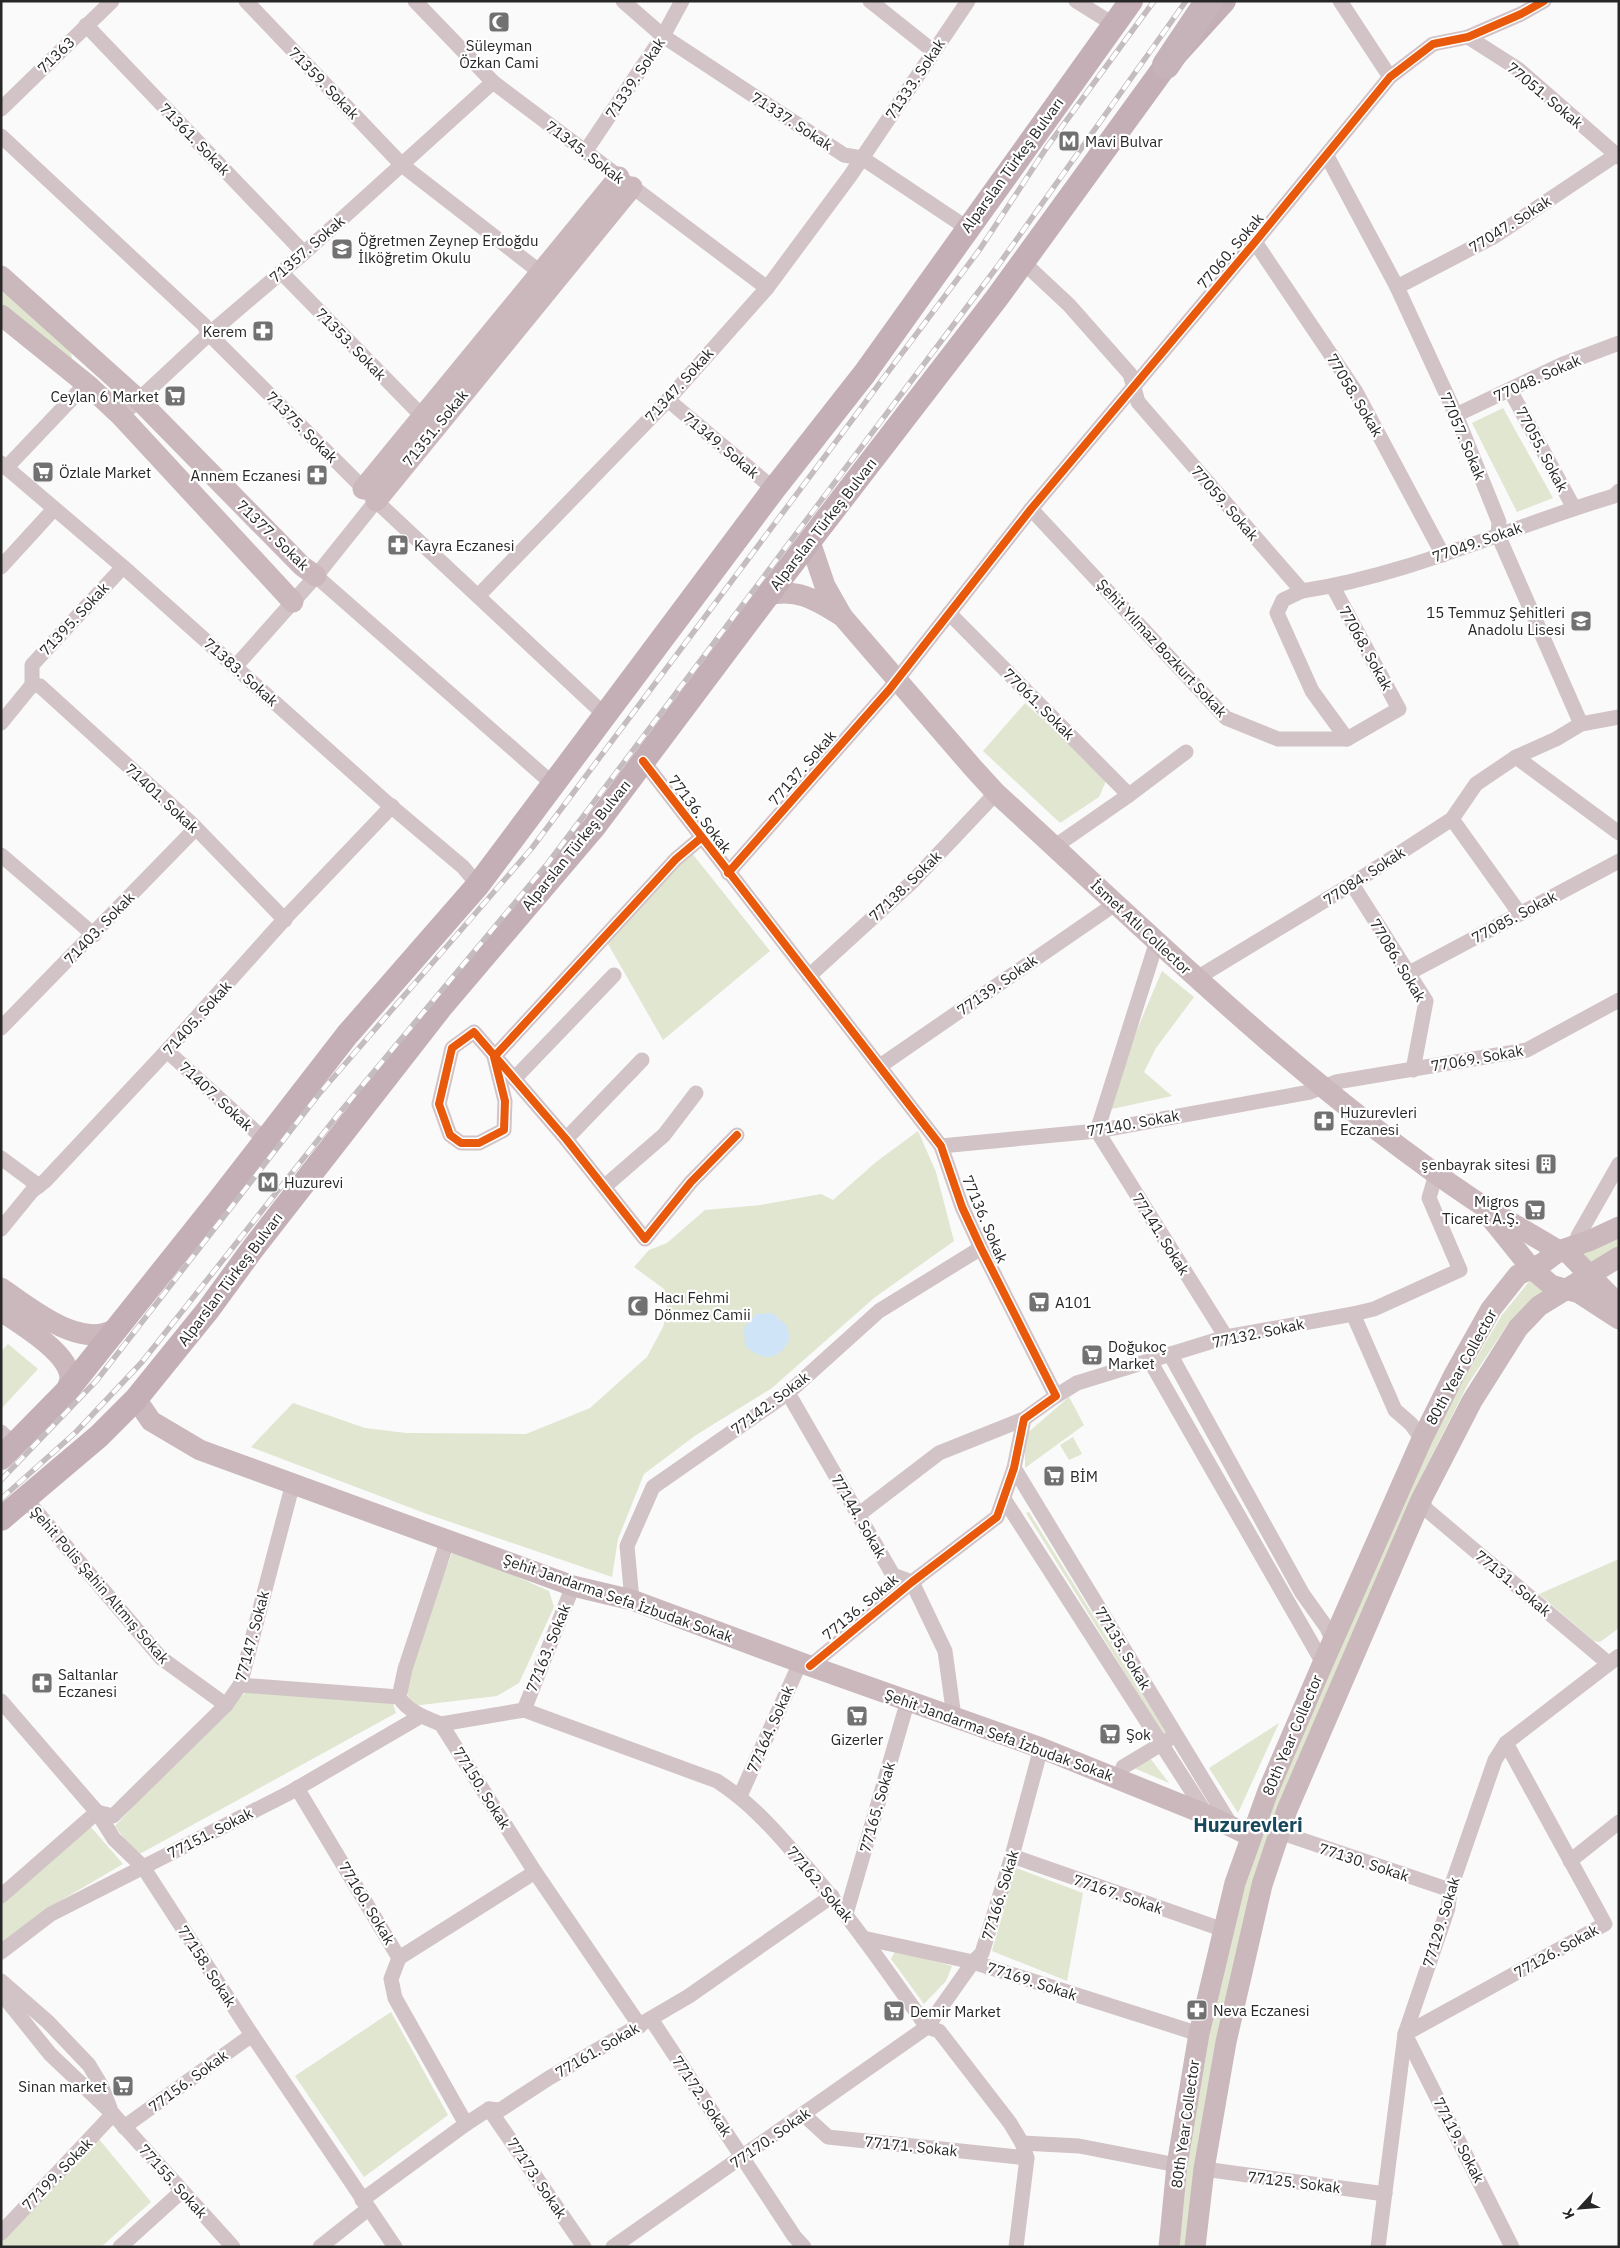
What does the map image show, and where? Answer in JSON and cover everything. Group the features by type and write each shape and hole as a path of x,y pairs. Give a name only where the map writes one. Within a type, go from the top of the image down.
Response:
{"highway":[{"name":"Alparslan Türkeş Bulvarı","path":"1166,65 1209,1"}],"main road":[{"name":"Alparslan Türkeş Bulvarı","path":"6,1445 66,1392 266,1142 347,1035 478,885 774,489 865,373 1131,1"},
{"name":"Alparslan Türkeş Bulvarı","path":"1,1519 99,1436 136,1399 208,1310 251,1251 441,1007 594,827 768,595 1023,262 1166,65 1224,1"},
{"name":"71351. Sokak","path":"370,495 422,416 540,272 626,182"},
{"name":"71351. Sokak","path":"370,495 626,182"},
{"name":"71377. Sokak","path":"1,276 138,400 302,566 316,576"},
{"name":"71377. Sokak","path":"1,315 89,386 121,416 293,602"},
{"path":"810,542 826,586 842,616"},
{"path":"768,595 778,593 809,597 842,616"},
{"name":"İsmet Atlı Collector","path":"842,616 996,793 1156,942 1323,1087 1436,1174 1476,1201 1559,1251 1568,1253 1590,1276"},
{"name":"İsmet Atlı Collector","path":"1476,1201 1531,1268 1551,1285 1567,1289"},
{"path":"1559,1251 1581,1244 1619,1227"},
{"name":"80th Year Collector","path":"1169,2247 1177,2165 1199,2034 1235,1883 1251,1836 1323,1662 1422,1439 1454,1375 1491,1309 1518,1275 1543,1263 1559,1251"},
{"path":"1619,1258 1590,1276 1619,1305"},
{"name":"80th Year Collector","path":"1195,2247 1204,2169 1226,2042 1262,1885 1279,1832 1309,1758 1421,1500 1472,1401 1518,1328 1539,1306 1590,1276"},
{"path":"1,1288 41,1314 73,1331 90,1336 101,1335 116,1328 123,1322"},
{"path":"1567,1289 1579,1293 1619,1318"},
{"path":"1,1310 45,1343 61,1359 70,1378 66,1392"},
{"name":"Şehit Jandarma Sefa İzbudak Sokak","path":"136,1399 151,1421 200,1450 573,1586 632,1600 1041,1748 1207,1815 1251,1836"}],"street":[{"name":"71363","path":"1,109 112,1"},
{"name":"71359. Sokak","path":"246,1 402,165 540,272"},
{"name":"71345. Sokak","path":"415,1 493,82 767,288"},
{"name":"71337. Sokak","path":"623,1 664,36 844,155 862,158 967,228"},
{"name":"71339. Sokak","path":"584,152 664,36 682,1"},
{"path":"870,1 933,52"},
{"name":"71333. Sokak","path":"862,158 968,1"},
{"path":"1076,1 1113,24"},
{"path":"1340,1 1390,77"},
{"name":"77060. Sokak","path":"949,612 1031,509 1327,156 1390,77 1433,44 1468,37 1521,14 1544,1"},
{"name":"71361. Sokak","path":"86,25 304,253"},
{"name":"77051. Sokak","path":"1468,37 1518,69 1618,155"},
{"name":"71357. Sokak","path":"121,416 209,334 304,253 493,82"},
{"name":"71375. Sokak","path":"1,136 204,325 209,334 370,495 606,716"},
{"name":"77047. Sokak","path":"1398,287 1495,236 1618,155"},
{"name":"77057. Sokak","path":"1327,156 1398,287 1456,416 1499,522 1498,535 1581,724"},
{"name":"71347. Sokak","path":"478,596 668,400 767,288 862,158"},
{"name":"77058. Sokak","path":"1255,242 1356,392 1443,554"},
{"name":"77059. Sokak","path":"1023,262 1069,305 1130,374 1138,402 1302,591"},
{"name":"71353. Sokak","path":"281,272 422,416"},
{"name":"77048. Sokak","path":"1456,416 1563,364 1619,343"},
{"path":"4,465 82,388 89,386"},
{"name":"77055. Sokak","path":"1510,390 1574,508"},
{"name":"71349. Sokak","path":"668,400 774,489"},
{"name":"71383. Sokak","path":"4,465 123,567 463,867 478,885"},
{"name":"77049. Sokak","path":"1333,586 1443,554 1614,496 1619,491"},
{"name":"71351. Sokak","path":"235,667 316,576 370,495"},
{"path":"1,567 54,509"},
{"name":"Şehit Yılmaz Bozkurt Sokak","path":"1031,509 1226,718 1278,739 1347,739 1399,709"},
{"name":"71395. Sokak","path":"32,685 32,665 123,567"},
{"name":"71377. Sokak","path":"316,576 554,785"},
{"path":"1333,586 1302,591 1283,600 1277,613 1312,690 1347,739"},
{"name":"77068. Sokak","path":"1333,586 1399,709"},
{"name":"77137. Sokak","path":"728,873 896,680 949,612"},
{"name":"77061. Sokak","path":"949,612 1129,795"},
{"path":"1,723 32,685"},
{"name":"71401. Sokak","path":"32,685 40,686 196,828 285,920"},
{"path":"1581,724 1619,717"},
{"name":"77084. Sokak","path":"1197,978 1352,884 1452,819 1476,784 1516,758 1556,739 1581,724"},
{"path":"1054,847 1129,795 1186,752"},
{"path":"1516,758 1619,833"},
{"name":"77136. Sokak","path":"643,761 941,1146 962,1207 1056,1396"},
{"name":"77138. Sokak","path":"809,976 912,882 996,793"},
{"name":"71405. Sokak","path":"1,1229 392,806"},
{"path":"1452,819 1520,914"},
{"name":"71403. Sokak","path":"1,1028 94,935 196,828"},
{"path":"494,1057 676,859 701,838"},
{"path":"1,855 94,935"},
{"name":"77085. Sokak","path":"1409,973 1619,861"},
{"name":"77086. Sokak","path":"1352,884 1426,1001 1413,1070"},
{"name":"77139. Sokak","path":"880,1066 1115,904"},
{"path":"1097,1130 1156,942"},
{"path":"514,1079 614,975"},
{"name":"77069. Sokak","path":"1323,1087 1336,1082 1527,1050 1619,1000"},
{"path":"494,1057 505,1102 504,1130 479,1143 461,1143 450,1135 440,1104 452,1048 474,1032 566,1139 644,1239 691,1182 737,1135"},
{"name":"71407. Sokak","path":"167,1051 266,1142"},
{"path":"566,1139 642,1060"},
{"name":"77140. Sokak","path":"941,1146 1097,1130 1310,1092 1323,1087"},
{"path":"604,1187 664,1134 696,1093"},
{"name":"77141. Sokak","path":"1097,1130 1226,1337"},
{"path":"1,1158 39,1186"},
{"path":"1581,1244 1578,1236 1619,1164"},
{"name":"77132. Sokak","path":"1056,1396 1077,1383 1226,1337 1374,1309 1460,1270 1429,1198 1436,1174"},
{"name":"77142. Sokak","path":"632,1600 627,1546 653,1487 788,1393 879,1311 981,1248"},
{"path":"1353,1314 1395,1410 1411,1424 1422,1439"},
{"path":"1170,1354 1302,1593 1327,1628 1333,1641"},
{"path":"1150,1360 1323,1662"},
{"name":"77144. Sokak","path":"788,1393 893,1575 912,1582"},
{"path":"858,1514 939,1453 1024,1419 1056,1396"},
{"name":"77136. Sokak","path":"805,1664 997,1517 1014,1468 1024,1419"},
{"name":"77135. Sokak","path":"1014,1468 1232,1827"},
{"name":"77147. Sokak","path":"97,1812 113,1816 226,1705 240,1685 293,1483"},
{"name":"Şehit Polis Şahin Altmış Sokak","path":"25,1498 162,1658 226,1705"},
{"name":"77135. Sokak","path":"1004,1499 1207,1815"},
{"name":"77131. Sokak","path":"1421,1500 1427,1510 1614,1660"},
{"path":"441,1724 421,1716 402,1702 399,1697 405,1669 448,1539"},
{"path":"912,1582 945,1650 954,1717"},
{"name":"77163. Sokak","path":"524,1710 573,1586"},
{"name":"77129. Sokak","path":"1378,2247 1404,2034 1448,1908 1450,1890 1495,1760 1506,1744 1614,1660"},
{"name":"77164. Sokak","path":"740,1796 805,1664"},
{"path":"240,1685 399,1697"},
{"name":"77165. Sokak","path":"846,1914 908,1700"},
{"name":"77158. Sokak","path":"1,1701 97,1812 114,1839 143,1867 252,2035 395,2247"},
{"name":"77162. Sokak","path":"441,1724 524,1710 717,1781 740,1796 774,1830 832,1896 928,2027 939,2032 1010,2123 1022,2143 1027,2158 1016,2247"},
{"name":"77151. Sokak","path":"1,1952 51,1914 297,1788 421,1716"},
{"name":"77150. Sokak","path":"441,1724 535,1872 645,2022"},
{"path":"1119,1779 1122,1767 1176,1735"},
{"name":"77126. Sokak","path":"1404,2034 1605,1924 1506,1744"},
{"name":"77166. Sokak","path":"928,2027 973,1962 982,1953 1012,1856 1041,1748"},
{"name":"77160. Sokak","path":"297,1788 400,1958 535,1872"},
{"path":"1,1896 97,1812"},
{"path":"1570,1860 1619,1822"},
{"name":"77130. Sokak","path":"1279,1832 1450,1890"},
{"name":"77167. Sokak","path":"1012,1856 1224,1930"},
{"name":"77161. Sokak","path":"320,2247 365,2205 466,2124 489,2109 500,2110 549,2078 689,1996 832,1896"},
{"name":"77169. Sokak","path":"863,1938 973,1962 1199,2034"},
{"path":"400,1958 391,1979 395,1998 466,2124"},
{"name":"77155. Sokak","path":"1,1981 48,2022 89,2064 101,2085 112,2114"},
{"name":"77155. Sokak","path":"1,1994 50,2054 112,2114 233,2247"},
{"name":"77172. Sokak","path":"645,2022 743,2157 794,2236 804,2247"},
{"name":"77170. Sokak","path":"613,2247 928,2027"},
{"name":"77119. Sokak","path":"1404,2034 1512,2247"},
{"name":"77156. Sokak","path":"124,2127 252,2035"},
{"name":"77173. Sokak","path":"489,2109 584,2247"},
{"name":"77199. Sokak","path":"1,2233 112,2114"},
{"name":"77171. Sokak","path":"804,2115 828,2137 1027,2158"},
{"path":"1022,2143 1079,2146 1177,2165"},
{"name":"77125. Sokak","path":"1204,2169 1385,2194"},
{"path":"120,2247 182,2191"}],"green space":[{"path":"1,283 69,340 72,359 1,303"},
{"path":"1503,408 1553,498 1517,512 1472,423"},
{"path":"1025,703 1107,779 1099,797 1060,823 983,751"},
{"path":"691,852 770,951 663,1040 604,937"},
{"path":"1162,971 1194,997 1156,1048 1144,1072 1172,1096 1112,1109 1107,1100"},
{"path":"918,1131 936,1172 954,1241 874,1298 772,1388 696,1435 644,1474 618,1539 612,1577 427,1514 251,1447 293,1403 365,1428 406,1433 526,1434 590,1408 647,1357 663,1327 668,1310 664,1289 634,1267 649,1250 667,1243 705,1210 761,1205 821,1194 833,1200 876,1162"},
{"path":"1619,1235 1619,1251 1595,1266 1581,1252"},
{"path":"1531,1279 1544,1292 1508,1324 1468,1384 1425,1469 1286,1789 1187,2247 1179,2247 1189,2153 1209,2037 1249,1865 1279,1786 1419,1465 1463,1380 1502,1315"},
{"path":"8,1344 38,1369 1,1409 1,1352"},
{"path":"1069,1397 1084,1425 1025,1468 1025,1435"},
{"path":"1073,1437 1082,1454 1069,1460 1060,1445"},
{"path":"1029,1512 1167,1734 1164,1736 1026,1513"},
{"path":"452,1553 504,1571 549,1591 554,1607 519,1683 497,1696 412,1706 403,1682"},
{"path":"1619,1559 1619,1628 1600,1642 1594,1641 1539,1594"},
{"path":"247,1691 392,1700 396,1713 136,1856 115,1826 192,1743"},
{"path":"1279,1723 1238,1813 1209,1768"},
{"path":"1150,1758 1169,1783 1134,1768"},
{"path":"90,1826 123,1864 48,1908 1,1943 1,1905"},
{"path":"1016,1868 1083,1893 1067,1981 992,1951"},
{"path":"896,1950 952,1966 946,1981 924,2004 891,1959"},
{"path":"391,2012 448,2115 364,2177 295,2076"},
{"path":"98,2138 151,2202 101,2247 1,2247 1,2239"}],"water":[{"path":"772,1313 787,1326 790,1339 781,1352 770,1357 764,1357 745,1346 744,1328 756,1314"}],"railway":[{"path":"1,1480 97,1380 319,1094 532,848 980,249 1047,147 1154,1"},
{"path":"1,1499 76,1432 142,1362 341,1111 548,863 997,267 1186,1"}],"cycle path":[{"path":"728,873 889,690 1031,509 1255,242 1390,77 1433,44 1468,37 1521,14 1544,1"},
{"path":"643,761 941,1146 962,1207 1056,1396 1024,1419 1014,1468 997,1517 912,1582 810,1666"},
{"path":"701,838 676,859 494,1057 505,1101 504,1130 479,1143 461,1143 450,1135 439,1104 452,1048 474,1032 566,1139 645,1239 691,1182 737,1135"}],"place":[{"name":"Süleyman Özkan Cami","path":"499,22"},
{"name":"Mavi Bulvar","path":"1069,141"},
{"name":"Öğretmen Zeynep Erdoğdu İlköğretim Okulu","path":"342,249"},
{"name":"Kerem","path":"263,331"},
{"name":"Ceylan 6 Market","path":"175,396"},
{"name":"Özlale Market","path":"43,472"},
{"name":"Annem Eczanesi","path":"317,475"},
{"name":"Kayra Eczanesi","path":"398,545"},
{"name":"15 Temmuz Şehitleri Anadolu Lisesi","path":"1581,621"},
{"name":"Huzurevleri Eczanesi","path":"1324,1121"},
{"name":"şenbayrak sitesi","path":"1546,1164"},
{"name":"Huzurevi","path":"268,1182"},
{"name":"Migros Ticaret A.Ş.","path":"1535,1210"},
{"name":"A101","path":"1039,1302"},
{"name":"Hacı Fehmi Dönmez Camii","path":"638,1306"},
{"name":"Doğukoç Market","path":"1092,1355"},
{"name":"BİM","path":"1054,1476"},
{"name":"Saltanlar Eczanesi","path":"42,1683"},
{"name":"Gizerler","path":"857,1716"},
{"name":"Şok","path":"1110,1734"},
{"name":"Neva Eczanesi","path":"1197,2010"},
{"name":"Demir Market","path":"894,2011"},
{"name":"Sinan market","path":"123,2086"}],"district":[{"name":"Huzurevleri","path":"1248,1824"}]}
